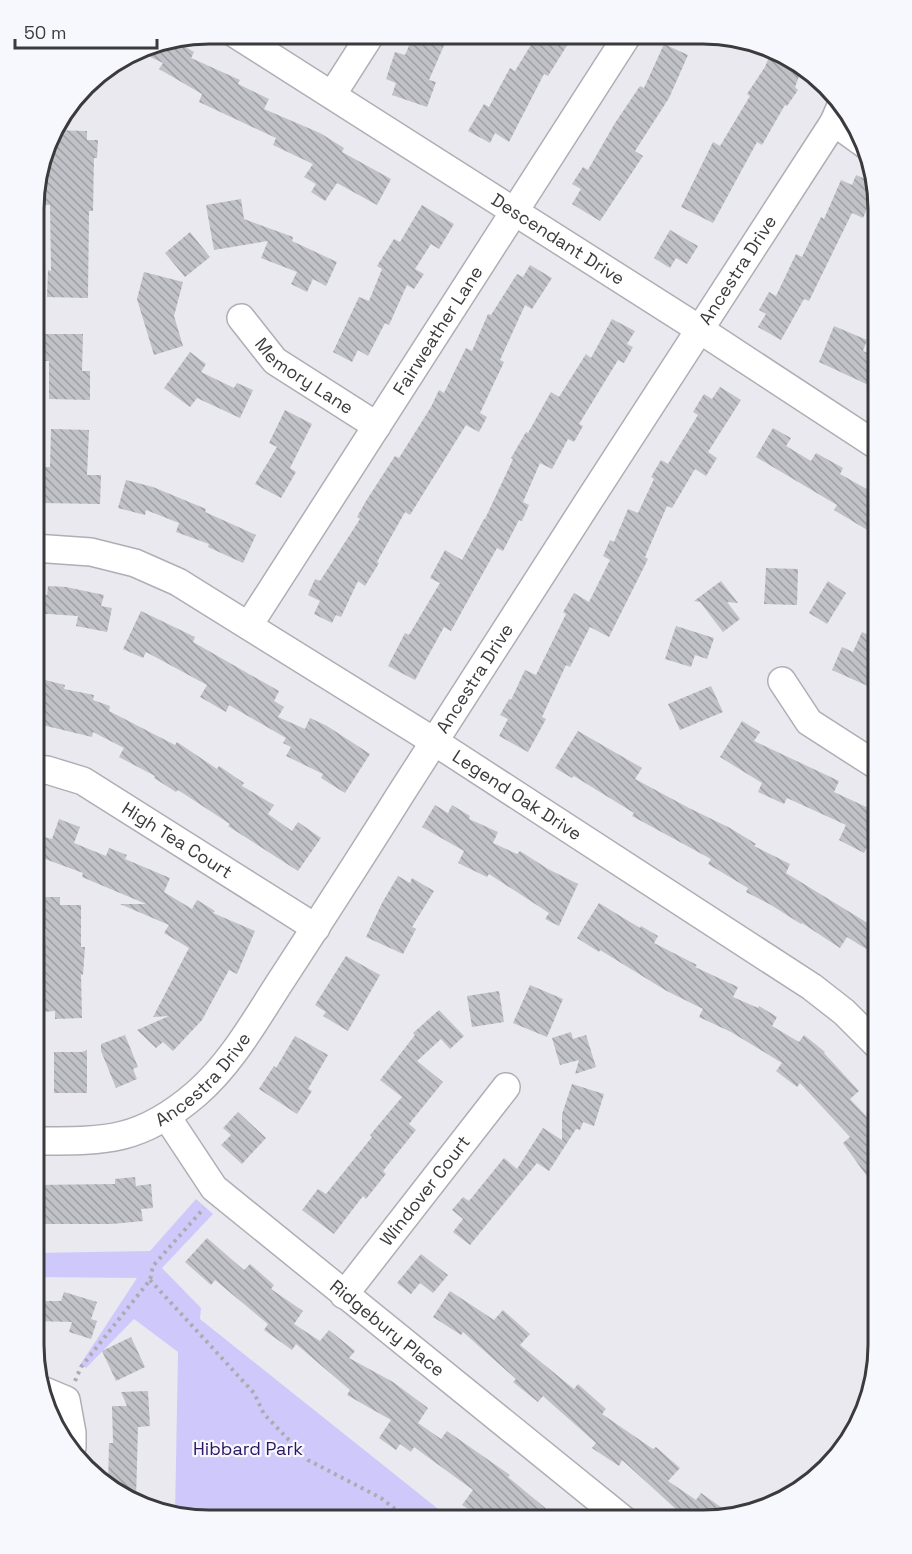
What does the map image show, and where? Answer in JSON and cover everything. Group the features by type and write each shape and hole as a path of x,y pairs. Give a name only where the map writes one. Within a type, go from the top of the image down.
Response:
{"street":[{"name":"Descendant Drive","path":"251,44 699,329 868,440"},
{"path":"332,95 365,44"},
{"name":"Fairweather Lane","path":"249,625 622,44"},
{"name":"Ancestra Drive","path":"44,1141 97,1141 138,1132 167,1117 197,1093 223,1067 316,928 837,115"},
{"name":"Memory Lane","path":"241,318 275,361 377,426"},
{"name":"Legend Oak Drive","path":"44,549 91,552 135,564 178,582 435,742 812,987 844,1012 868,1036"},
{"path":"782,681 809,722 868,759"},
{"name":"High Tea Court","path":"44,770 84,781 316,928"},
{"name":"Windover Court","path":"344,1295 506,1087"},
{"name":"Ridgebury Place","path":"167,1117 190,1155 218,1192 611,1510"},
{"path":"54,1395 72,1437"}],"path":[{"path":"54,1395 81,1367 150,1280 153,1266 218,1192"},
{"path":"150,1280 254,1393 264,1414 308,1460 381,1498 396,1510"}],"green space":[{"name":"Hibbard Park","path":"196,1199 213,1214 162,1268 201,1308 200,1319 439,1510 208,1510 175,1507 178,1352 134,1319 86,1368 80,1365 137,1278 44,1277 44,1253 150,1251"}],"building":[{"path":"410,44 445,44 429,80 436,82 427,107 392,95 396,83 386,79 395,52 405,55"},
{"path":"532,44 568,44 548,76 544,74 509,142 495,133 490,143 468,131 484,104 489,107 510,68 515,71"},
{"path":"664,44 688,55 669,98 635,151 643,156 600,221 572,204 581,189 572,184 583,167 588,170 640,86 644,88"},
{"path":"183,46 194,52 191,58 240,80 238,84 269,99 264,109 320,133 344,148 342,152 391,179 377,205 337,183 325,201 311,192 316,184 304,177 313,164 273,145 276,138 199,102 202,94 159,69 163,63 148,56"},
{"path":"769,57 800,75 795,87 798,90 787,106 785,105 762,145 757,142 713,223 681,207 713,142 720,146 750,96 747,94"},
{"path":"64,130 87,131 87,140 98,140 97,158 94,158 93,211 89,211 88,298 47,297 48,270 51,271 50,205 44,205 52,155"},
{"path":"856,175 865,179 868,206 863,218 852,213 809,301 804,299 781,340 758,327 766,314 759,310 769,292 776,296 796,254 802,257 821,217 824,219 841,180 852,185"},
{"path":"241,199 244,219 293,237 292,241 337,262 326,286 313,279 307,292 291,284 297,272 261,258 268,241 214,250 206,205"},
{"path":"422,205 454,224 439,249 431,244 415,269 424,274 414,289 407,285 389,325 385,323 368,356 358,350 352,362 333,352 359,297 369,301 382,269 377,266 394,239 400,242"},
{"path":"670,230 698,246 687,264 676,258 670,268 654,258"},
{"path":"190,232 210,257 185,277 165,253"},
{"path":"530,265 552,278 532,309 525,305 500,360 504,362 480,413 487,417 479,432 466,425 410,515 405,512 365,586 358,581 341,617 336,615 332,623 314,614 320,601 308,595 315,579 320,581 360,519 357,517 366,501 395,456 399,458 439,390 444,393 466,348 472,351 488,314 491,315 517,274 523,277"},
{"path":"144,272 183,282 174,316 183,346 154,355 137,299"},
{"path":"612,319 635,331 627,344 633,347 624,363 618,360 579,424 583,426 574,442 568,439 552,469 540,463 523,502 529,505 522,521 519,520 503,551 497,548 451,631 444,627 415,680 388,666 405,633 409,635 440,583 430,578 445,550 462,560 485,519 513,459 511,458 526,432 528,433 551,392 559,397 586,354 591,358"},
{"path":"834,326 867,340 863,351 868,353 868,385 819,362"},
{"path":"45,334 83,334 82,371 90,371 90,400 49,399 49,361 44,361"},
{"path":"190,352 206,364 201,372 234,388 237,383 253,390 240,418 197,398 190,407 164,388"},
{"path":"720,387 741,400 708,452 717,458 706,476 695,469 672,508 667,506 645,557 648,559 609,637 590,627 570,667 566,665 542,717 546,719 528,752 499,736 508,719 500,715 509,699 511,700 525,670 536,675 566,614 563,612 574,593 589,602 610,560 603,556 610,540 614,542 628,509 638,513 654,479 651,477 661,460 668,464 698,415 693,412 704,394 712,399"},
{"path":"285,410 312,424 290,468 296,472 281,498 255,484 277,447 269,443"},
{"path":"773,428 791,438 786,446 811,461 816,453 843,468 840,474 868,490 868,530 834,510 837,505 756,457"},
{"path":"51,429 89,430 87,475 101,475 100,504 44,503 44,467 50,467"},
{"path":"126,480 153,487 206,509 205,512 256,535 243,563 208,547 209,544 176,532 179,523 146,510 145,515 118,508"},
{"path":"766,568 798,569 797,605 764,604"},
{"path":"721,581 738,603 727,602 740,619 723,632 700,602 694,601"},
{"path":"828,581 846,593 827,624 809,613"},
{"path":"48,586 66,587 104,595 101,606 112,608 107,632 76,626 78,616 44,614 44,595 47,595"},
{"path":"141,611 195,637 193,642 279,691 274,701 284,707 278,717 305,729 310,718 327,726 370,754 345,793 321,778 323,774 286,756 291,747 283,743 286,738 229,705 226,712 200,697 207,685 146,652 143,658 123,649"},
{"path":"676,626 714,638 707,659 695,655 691,667 665,659"},
{"path":"862,632 868,635 868,686 832,670 842,647 853,652"},
{"path":"44,680 65,685 64,689 94,695 93,700 110,706 109,711 175,745 177,742 217,769 219,766 244,783 242,786 274,805 268,814 292,831 298,822 321,838 298,871 228,826 230,824 178,790 176,792 154,778 155,776 119,757 124,748 93,732 92,737 44,725"},
{"path":"711,686 723,712 680,730 668,704"},
{"path":"742,721 760,732 754,741 839,781 834,792 868,808 868,845 864,853 839,840 846,825 787,798 784,804 758,792 762,783 720,757"},
{"path":"578,731 642,768 635,779 730,828 756,844 754,846 790,864 786,873 868,923 868,950 847,937 840,948 802,923 746,892 748,888 708,864 711,859 632,816 634,813 574,776 572,778 555,768"},
{"path":"435,805 448,813 452,805 470,816 469,819 498,832 493,843 517,854 520,851 578,884 559,926 545,919 549,913 489,874 487,877 458,863 464,851 422,827"},
{"path":"59,819 80,827 74,843 106,856 109,848 127,855 125,859 170,878 164,892 192,909 197,900 215,911 213,913 255,931 237,974 229,970 202,1020 173,1051 163,1042 156,1048 137,1030 169,1016 153,1017 189,948 164,933 169,925 120,904 146,904 82,877 83,873 44,859 44,837 52,839"},
{"path":"398,876 410,883 412,878 434,891 412,927 416,929 403,954 366,937"},
{"path":"44,897 60,897 60,905 81,905 81,947 85,947 83,975 81,974 82,1018 55,1019 55,1011 44,1012 46,929 44,929"},
{"path":"599,903 640,928 641,926 658,936 654,943 697,965 695,967 738,987 733,997 758,1008 759,1006 777,1017 772,1026 799,1042 804,1035 825,1052 859,1091 850,1099 868,1118 868,1178 843,1143 850,1137 800,1083 797,1087 776,1071 782,1063 731,1032 699,1017 703,1009 665,990 577,938"},
{"path":"346,956 380,975 348,1031 323,1016 326,1012 315,1005"},
{"path":"530,985 563,999 547,1037 513,1023"},
{"path":"499,991 504,1022 472,1027 467,996"},
{"path":"439,1010 464,1036 450,1049 441,1039 417,1061 443,1082 409,1124 416,1130 383,1171 386,1174 366,1199 363,1196 334,1234 302,1210 318,1189 326,1194 402,1097 380,1080 415,1035 413,1033"},
{"path":"571,1032 573,1039 586,1035 596,1067 575,1074 579,1060 560,1065 552,1038"},
{"path":"125,1035 138,1067 133,1069 137,1079 116,1088 101,1051 101,1044"},
{"path":"295,1036 328,1055 308,1089 312,1091 297,1114 259,1089 274,1066 276,1068"},
{"path":"87,1050 87,1093 54,1093 54,1052"},
{"path":"572,1084 604,1094 594,1126 583,1122 580,1130 576,1129 549,1171 537,1163 470,1245 453,1232 463,1219 452,1210 463,1197 469,1201 504,1158 517,1169 543,1128 562,1140 562,1114"},
{"path":"238,1112 266,1138 242,1164 221,1145 231,1135 223,1128"},
{"path":"135,1177 136,1186 151,1184 153,1208 141,1209 143,1221 112,1224 44,1224 44,1185 115,1184 115,1179"},
{"path":"207,1238 244,1270 250,1264 274,1285 271,1289 303,1311 294,1324 320,1341 329,1330 355,1351 349,1358 393,1382 428,1408 418,1423 441,1439 447,1431 510,1475 508,1477 548,1510 470,1510 462,1505 473,1490 414,1447 411,1452 400,1444 396,1450 379,1438 391,1420 347,1395 350,1390 296,1344 292,1350 264,1330 268,1324 215,1280 211,1285 185,1262"},
{"path":"421,1254 448,1275 433,1293 420,1283 411,1294 397,1283"},
{"path":"450,1291 494,1320 503,1310 530,1334 520,1345 574,1389 578,1384 606,1409 602,1414 653,1449 656,1447 680,1468 668,1481 696,1500 701,1493 723,1509 677,1510 622,1460 619,1466 592,1448 596,1443 543,1396 538,1402 513,1382 516,1379 463,1332 461,1335 433,1317"},
{"path":"64,1292 97,1302 91,1319 97,1321 91,1339 69,1332 72,1322 44,1321 44,1301 61,1301"},
{"path":"131,1337 145,1367 116,1381 102,1351"},
{"path":"148,1391 150,1426 138,1427 136,1493 108,1476 109,1443 113,1443 112,1406 127,1406 121,1392"}]}
